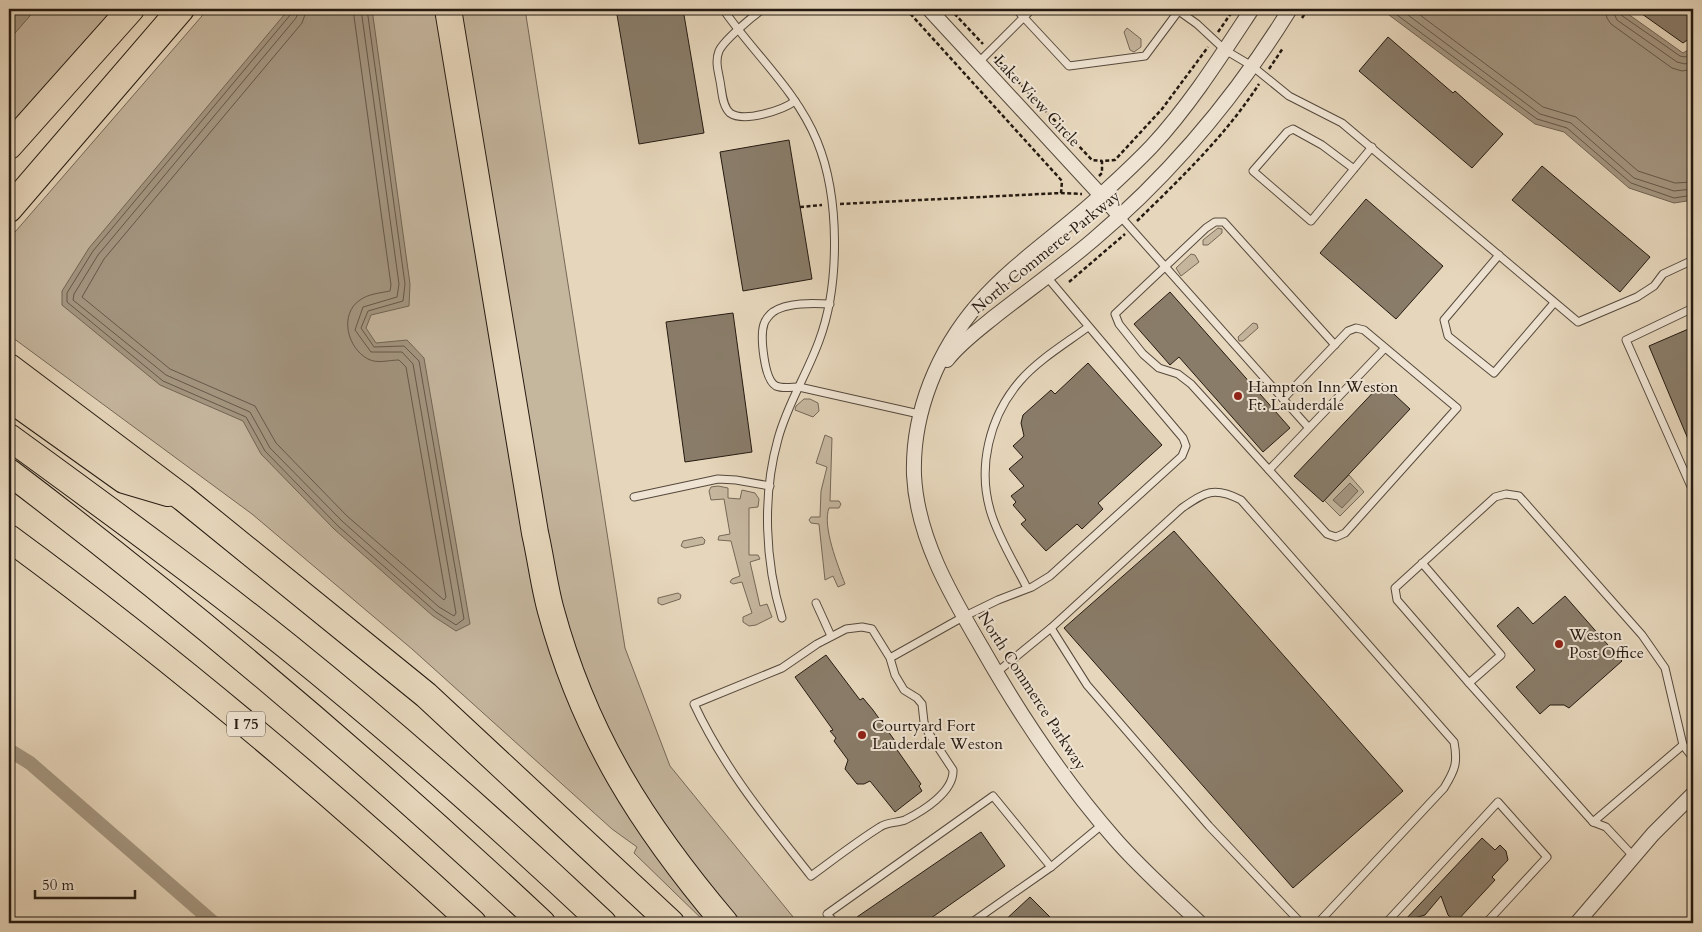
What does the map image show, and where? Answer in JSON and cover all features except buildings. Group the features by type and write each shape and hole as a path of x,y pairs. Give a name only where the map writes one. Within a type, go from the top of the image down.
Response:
{"highway":[{"path":"9,146 131,9"},
{"path":"9,209 181,9"},
{"path":"448,9 535,533 551,611 581,699 600,744 627,792 659,841 725,923"},
{"path":"9,367 183,498 426,695 671,923"},
{"path":"9,398 124,480 183,498"},
{"path":"9,437 153,543 286,646 410,748 603,923"},
{"path":"9,472 112,551 261,672 364,761 542,923"},
{"name":"I 75","path":"9,538 112,615 297,766 474,923"}],"street":[{"name":"Lake View Circle","path":"930,9 1120,216"},
{"name":"North Commerce Parkway","path":"1200,923 1117,841 1103,824 1041,743 996,673 963,617 936,561 926,535 918,506 914,477 915,445 919,414 932,379 961,326 979,303 1015,267 1101,195 1152,146 1198,90 1252,9"},
{"name":"North Commerce Parkway","path":"932,379 950,356 974,334 1047,277 1120,216 1185,150 1217,114 1290,9"},
{"path":"1577,923 1634,857 1692,798"}],"lane":[{"path":"723,9 795,101 817,141 824,164 831,204 836,261 830,304 819,341 778,439 770,486 768,517 770,554 774,591 782,618"},
{"path":"763,9 724,43 716,62 724,104 730,113 739,117 780,110 795,101"},
{"path":"1016,9 1069,66 1145,56 1178,9 1225,50 1252,66 1289,96 1329,114 1372,147 1578,322 1637,297 1654,286 1663,274 1693,260"},
{"path":"978,63 1032,9"},
{"path":"1354,169 1322,145 1293,128 1287,132 1252,171 1311,221 1354,169 1372,147"},
{"path":"1120,216 1167,266 1308,427"},
{"path":"1283,399 1348,331 1356,328 1364,330 1456,408 1345,533 1336,537 1327,534 1191,384 1178,374 1159,368 1143,354 1119,324 1115,314 1206,228 1215,222 1224,222 1334,345"},
{"path":"1499,255 1444,320 1448,336 1494,373 1554,303"},
{"path":"890,658 963,617 1050,576 1182,456 1186,446 1183,438 1047,277"},
{"path":"830,304 815,303 781,308 772,313 764,322 762,336 768,378 775,385 799,387 919,414"},
{"path":"1693,308 1626,340 1693,491"},
{"path":"1027,588 991,513 986,482 986,454 992,428 1004,402 1020,380 1088,327"},
{"path":"1269,470 1385,348"},
{"path":"634,497 718,479 770,486"},
{"path":"996,673 1051,628 1182,508 1198,496 1214,490 1227,493 1241,500 1454,742 1457,759 1453,772 1444,788 1318,923"},
{"path":"1634,857 1606,828 1594,822 1470,683 1397,600 1395,588 1496,497 1506,494 1519,496 1642,635 1665,668 1683,745 1693,758"},
{"path":"1422,563 1501,655 1470,683"},
{"path":"816,603 831,636"},
{"path":"862,627 872,629 890,658 895,675 904,690 917,698 922,704 924,722 953,770 953,779 948,789 919,812 904,820 881,826 810,876 743,790 709,736 694,704 782,668 831,636 846,629 862,627"},
{"path":"1051,628 1087,686 1209,826 1301,923"},
{"path":"1594,822 1683,745"},
{"path":"835,923 827,914 993,796 1051,867"},
{"path":"1386,923 1498,802 1547,857 1486,923"},
{"path":"971,923 1051,867 1103,824"}],"path":[{"path":"906,9 1062,181 1061,193"},
{"path":"950,9 1092,160 1102,161 1115,160 1162,110 1234,9"},
{"path":"1080,194 1102,173 1102,161"},
{"path":"800,207 1061,193 1101,195"}],"shaded area":[{"path":"9,9 113,9 9,126"},
{"path":"208,9 435,9 564,672 714,923 706,923 634,853 637,847 612,829 412,649 252,514 9,335 9,239"},
{"path":"461,9 525,9 625,648 670,766 798,923 735,923 632,790 584,680 547,558"},
{"path":"1127,28 1141,39 1141,47 1134,52 1130,50 1124,32"},
{"path":"1218,228 1222,229 1222,233 1208,245 1203,245 1203,240"},
{"path":"1191,254 1195,255 1199,262 1181,276 1176,268"},
{"path":"1253,323 1257,324 1258,328 1243,341 1239,341 1238,337"},
{"path":"804,399 810,399 818,403 819,411 813,417 795,410 796,406"},
{"path":"825,435 832,438 830,501 839,501 841,504 839,508 829,508 827,516 829,535 845,584 838,587 833,576 825,580 819,524 811,523 809,520 811,517 820,517 821,491 827,467 816,463"},
{"path":"1349,475 1364,492 1340,516 1324,500"},
{"path":"711,487 728,488 728,498 740,499 742,490 755,493 759,499 758,507 749,508 749,555 758,555 760,559 750,562 760,606 767,604 772,617 756,625 749,626 743,622 743,617 752,613 742,582 733,584 730,582 732,579 740,576 731,541 718,540 719,536 730,534 724,499 711,500 709,491"},
{"path":"702,537 705,540 704,544 685,548 681,546 683,541"},
{"path":"678,593 681,595 680,599 662,605 658,603 658,598"}],"water":[{"path":"9,9 36,9 9,40"},
{"path":"289,9 372,9 410,284 409,306 371,315 366,328 376,343 407,340 424,358 470,624 456,631 433,616 334,529 261,454 243,421 160,385 62,305 62,291 89,248"},
{"path":"1381,9 1621,9 1683,53 1693,47 1693,200 1674,203 1629,188 1564,132 1535,124"},
{"path":"1350,483 1358,491 1342,508 1333,500"}],"waterway":[{"path":"9,750 30,763 214,923"}],"place":[{"name":"Hampton Inn Weston Ft. Lauderdale","path":"1238,396"},
{"name":"Weston Post Office","path":"1559,644"},
{"name":"Courtyard Fort Lauderdale Weston","path":"862,735"}]}
